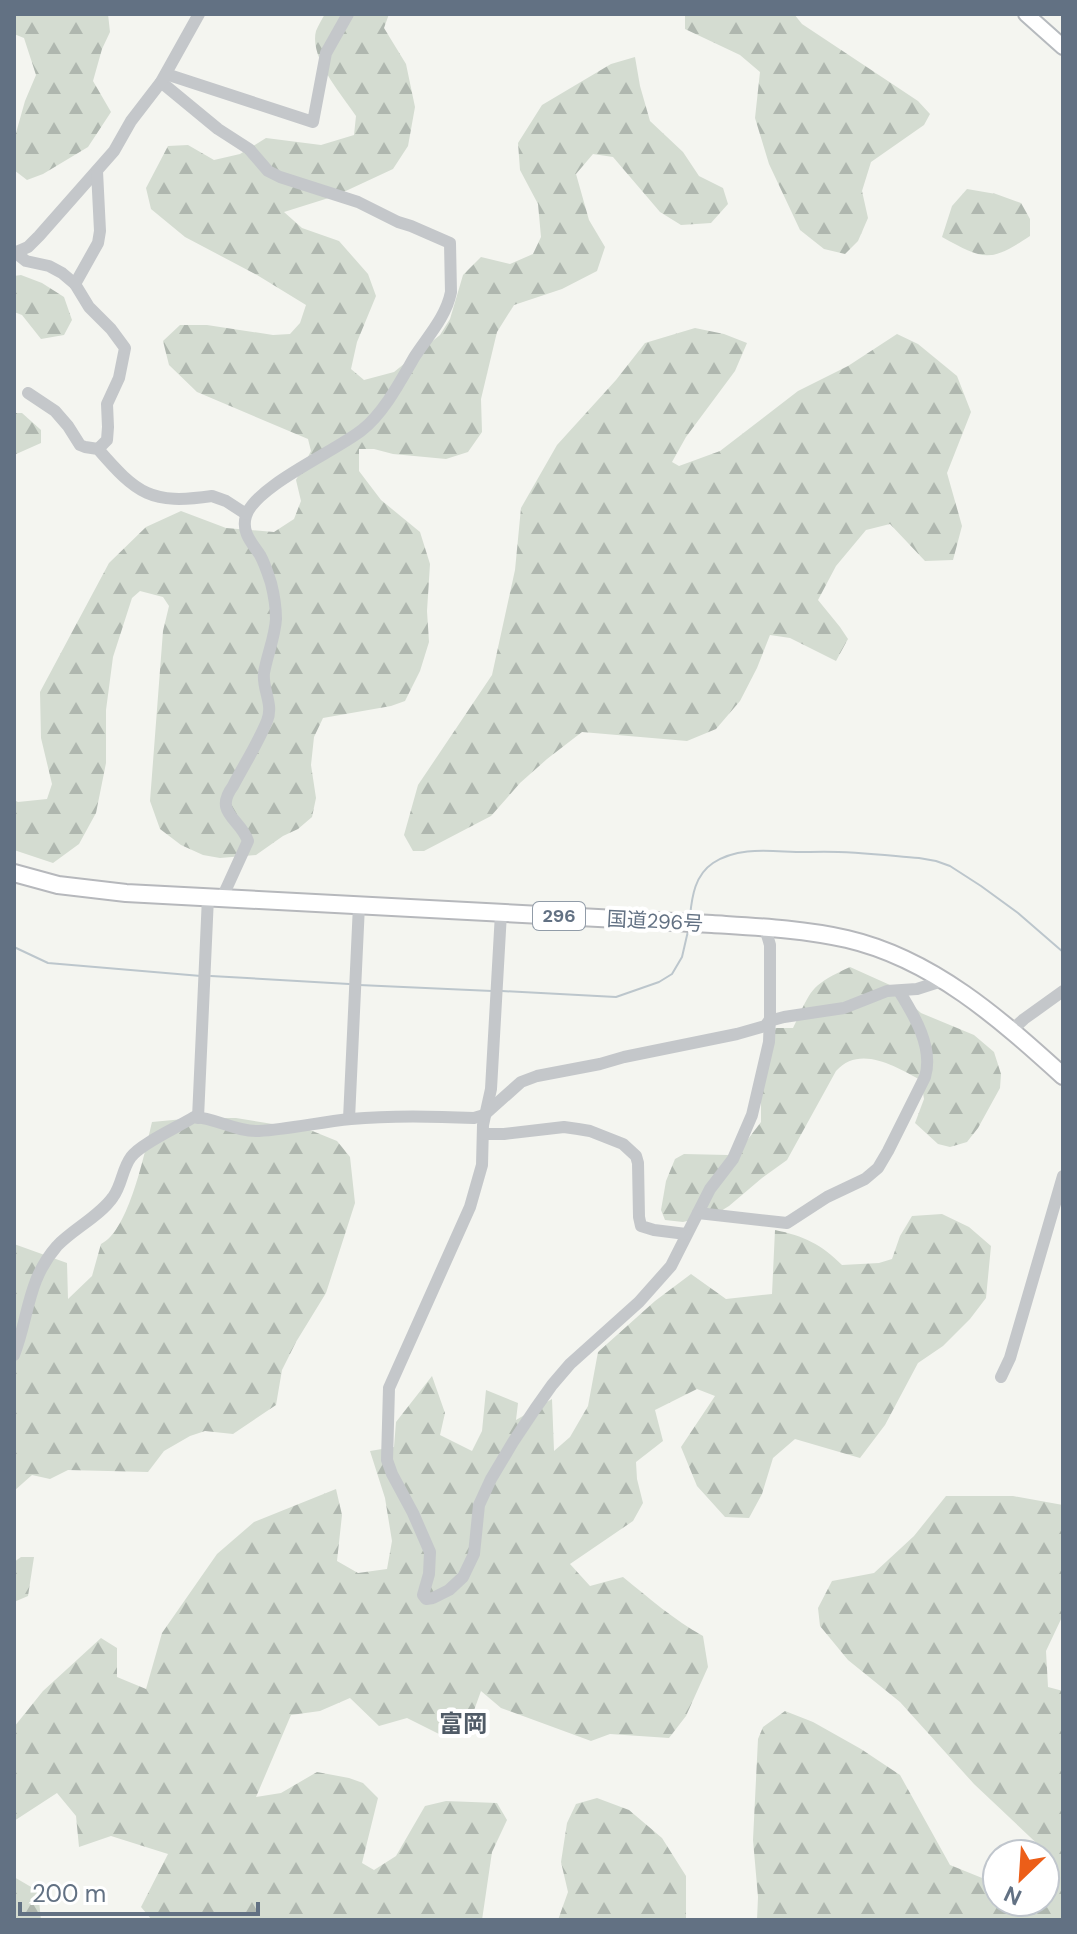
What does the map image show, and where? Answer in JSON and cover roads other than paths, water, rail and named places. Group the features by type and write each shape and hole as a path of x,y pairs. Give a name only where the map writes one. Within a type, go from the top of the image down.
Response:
{"highway":[{"name":"国道296号","path":"14,873 58,885 215,898 807,931 851,940 907,960 945,980 976,1002 1063,1076"}],"main road":[{"path":"1026,14 1063,47"}],"street":[{"path":"98,449 107,440 107,404 119,378 125,348 89,307 75,284 49,266 26,261 15,253 28,247 39,236 114,151 131,121 163,78 199,14"},
{"path":"163,78 313,122 326,53 348,14"},
{"path":"163,78 218,129 249,149 268,171 358,202 450,243 450,299 439,322 387,402 366,428 296,470 263,495 246,514 245,529 266,569 276,611 264,674 270,703 267,721 226,795 227,813 247,835 248,841 215,898 198,1118"},
{"path":"75,284 98,243 97,171"},
{"path":"28,393 55,411 80,445 98,449 131,483 150,496 174,500 212,496 246,514"},
{"path":"349,1119 359,905"},
{"path":"501,913 491,1089 484,1115 482,1165 470,1207 389,1388 387,1460 430,1552 429,1574 423,1595 426,1599 449,1590 463,1577 474,1554 479,1505 491,1479 543,1397 570,1364 639,1302 671,1266 710,1189 733,1159 752,1115 769,1042 770,945 765,928"},
{"path":"14,1355 29,1296 57,1247 113,1198 132,1155 194,1117 257,1131 405,1115 474,1118 484,1115 521,1082 537,1076 737,1034 765,1026 769,1021 844,1008 887,991 917,989 945,980"},
{"path":"698,1213 787,1223 827,1197 873,1174 888,1151 928,1066 916,1021 899,991"},
{"path":"1011,1031 1063,991"},
{"path":"484,1134 564,1127 590,1131 623,1144 636,1156 638,1163 641,1226 686,1234"},
{"path":"1001,1377 1021,1323 1063,1176"}],"waterway":[{"path":"690,916 693,894 702,874 713,863 736,853 837,852 919,858 950,866 981,886 1063,952"},
{"path":"502,991 616,997 659,982 672,974 682,957 688,931"},
{"path":"14,947 48,963 201,976"},
{"path":"211,976 349,984"},
{"path":"359,985 492,991"}],"district":[{"name":"富岡","path":"463,1723"}]}
